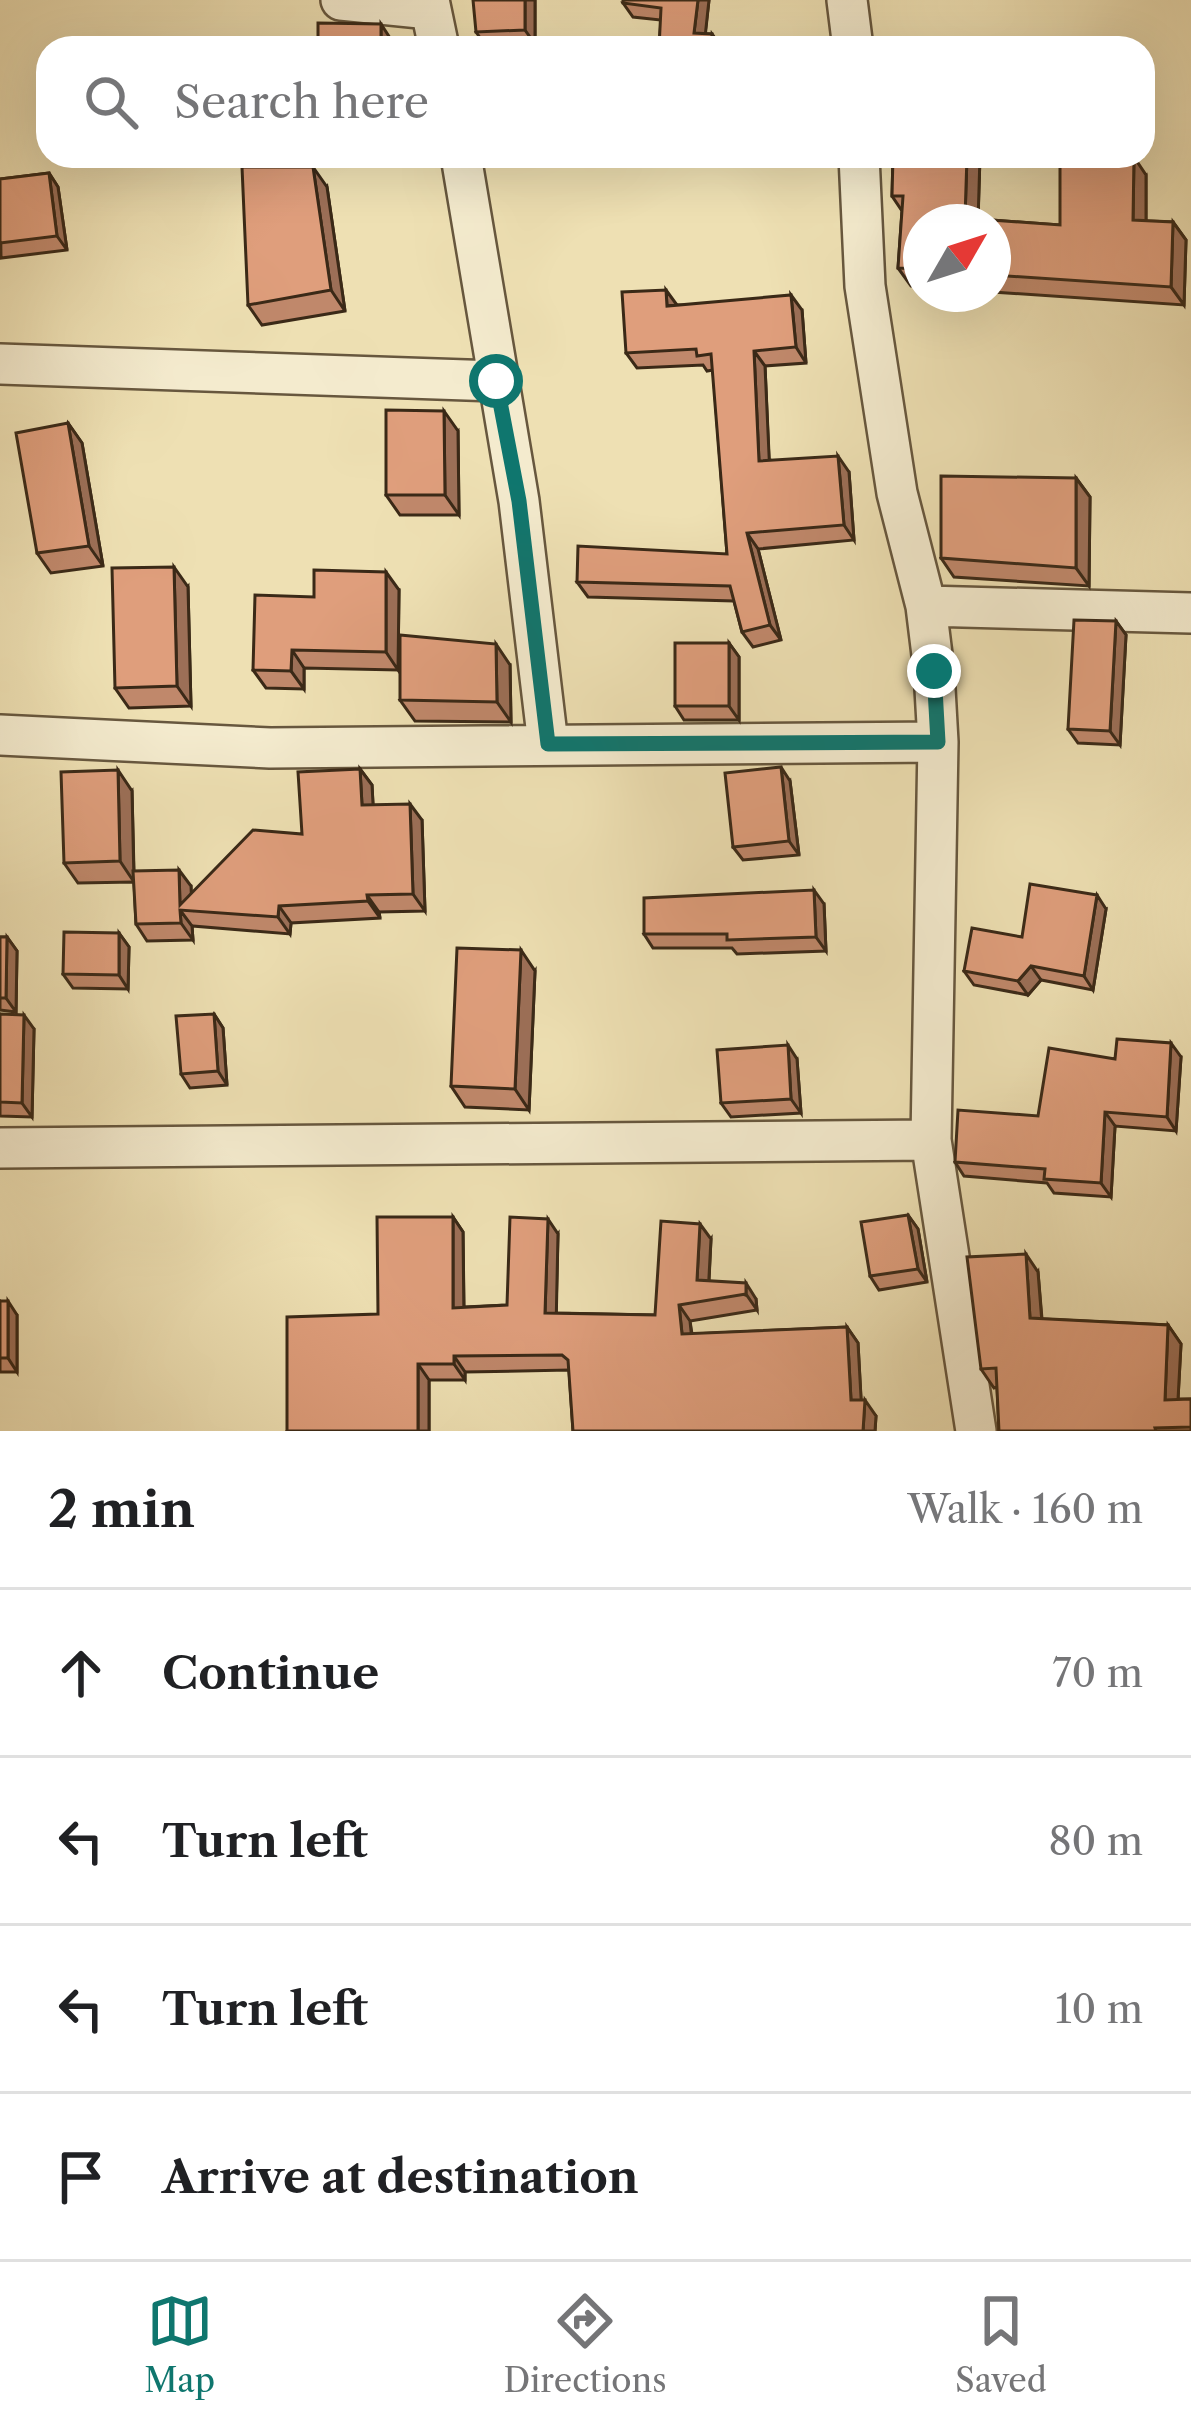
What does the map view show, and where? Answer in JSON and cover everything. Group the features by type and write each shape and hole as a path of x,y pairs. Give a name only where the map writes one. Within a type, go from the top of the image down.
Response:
{"street":[{"path":"340,0 429,5 436,36"},
{"path":"847,0 852,36"},
{"path":"463,168 519,501 548,744"},
{"path":"860,168 865,286 897,494 926,606 938,742 931,1140 976,1431"},
{"path":"0,364 496,381"},
{"path":"926,606 1191,613"},
{"path":"0,735 269,748 938,742"},
{"path":"0,1148 931,1140"}],"building":[{"path":"473,0 525,0 525,30 476,32"},
{"path":"698,0 694,33 712,36 660,36 661,8 623,3"},
{"path":"318,23 381,24 381,36 318,36"},
{"path":"242,168 313,168 331,290 248,305"},
{"path":"893,168 967,168 965,204 903,204 903,268 898,268 903,196 892,196"},
{"path":"1060,168 1134,168 1133,220 1173,222 1171,287 1011,276 1011,221 1060,225"},
{"path":"49,173 57,236 0,243 0,179"},
{"path":"666,290 667,306 791,295 796,347 754,351 759,461 838,456 844,525 747,533 770,625 742,632 730,586 577,582 578,546 727,554 711,354 697,356 696,349 626,353 622,292"},
{"path":"386,410 444,411 445,495 386,495"},
{"path":"68,423 89,546 37,553 16,433"},
{"path":"941,476 1076,478 1076,568 941,558"},
{"path":"174,567 177,686 115,688 112,568"},
{"path":"314,570 386,572 386,652 292,650 291,671 253,670 255,595 314,597"},
{"path":"1074,620 1116,621 1110,731 1068,729"},
{"path":"400,635 496,644 497,702 400,700"},
{"path":"675,643 729,643 729,706 675,706"},
{"path":"781,767 789,841 733,847 725,773"},
{"path":"360,769 362,805 410,804 413,894 279,906 278,917 180,910 181,923 136,924 133,871 179,870 180,905 253,830 302,834 298,772"},
{"path":"118,770 120,861 64,863 61,772"},
{"path":"1030,884 1097,895 1084,976 1031,966 1018,981 964,971 972,928 1022,937"},
{"path":"814,890 816,937 727,940 727,934 644,934 644,898"},
{"path":"64,932 119,933 119,975 63,974"},
{"path":"0,937 7,937 6,998 0,998"},
{"path":"457,948 521,950 515,1089 451,1086"},
{"path":"0,1014 24,1015 22,1103 0,1102"},
{"path":"214,1014 218,1071 181,1074 176,1016"},
{"path":"1117,1039 1171,1043 1167,1117 1105,1112 1101,1183 1044,1179 1045,1169 955,1162 958,1110 1038,1116 1049,1048 1115,1059"},
{"path":"788,1045 791,1099 721,1103 717,1050"},
{"path":"908,1215 918,1269 870,1276 861,1222"},
{"path":"377,1217 453,1217 453,1308 507,1305 510,1217 548,1219 545,1313 655,1315 661,1221 700,1224 697,1280 746,1283 746,1294 679,1305 682,1334 847,1327 851,1400 865,1400 863,1431 573,1431 568,1360 562,1355 454,1356 454,1364 418,1364 418,1431 287,1431 287,1317 378,1314"},
{"path":"1026,1254 1030,1318 1168,1325 1165,1400 1191,1399 1191,1427 999,1431 996,1368 981,1369 967,1257"},
{"path":"0,1301 8,1301 8,1358 0,1358"}],"route":[{"path":"496,381 519,501 548,744 938,742 934,671"}]}
